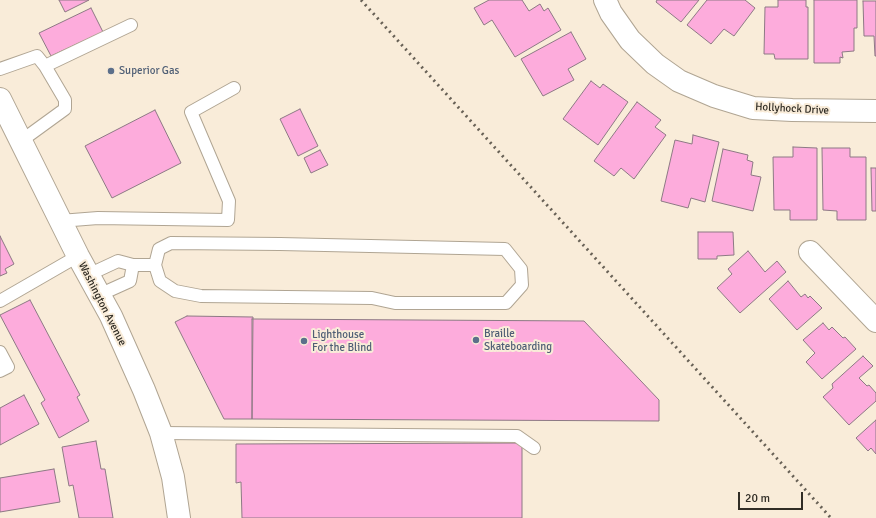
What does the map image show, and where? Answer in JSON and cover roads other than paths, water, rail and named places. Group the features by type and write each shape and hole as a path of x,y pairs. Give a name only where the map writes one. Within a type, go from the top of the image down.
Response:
{"main road":[{"name":"Hollyhock Drive","path":"605,0 611,13 630,40 655,64 679,81 714,96 753,108 876,111"},
{"name":"Washington Avenue","path":"0,99 60,221 117,329 144,390 161,433 173,477 178,518"},
{"path":"810,252 876,321"}],"lane":[{"path":"45,66 131,25"},
{"path":"0,69 37,56 45,66 65,100 65,109 21,140"},
{"path":"60,221 98,218 228,220 229,201 191,112 234,88"},
{"path":"172,244 288,244 505,249 522,269 522,285 506,303 396,303 372,298 200,296 175,291 160,281 155,265 159,249 172,244"},
{"path":"0,302 83,266 118,261 133,265 155,265"},
{"path":"99,295 130,281 133,265"},
{"path":"0,352 8,367 0,371"},
{"path":"161,433 518,436 534,448"}],"railway":[{"path":"361,0 831,518"}],"place":[{"name":"Superior Gas","path":"111,71"},
{"name":"Braille Skateboarding","path":"476,340"},
{"name":"Lighthouse For the Blind","path":"304,341"}]}
